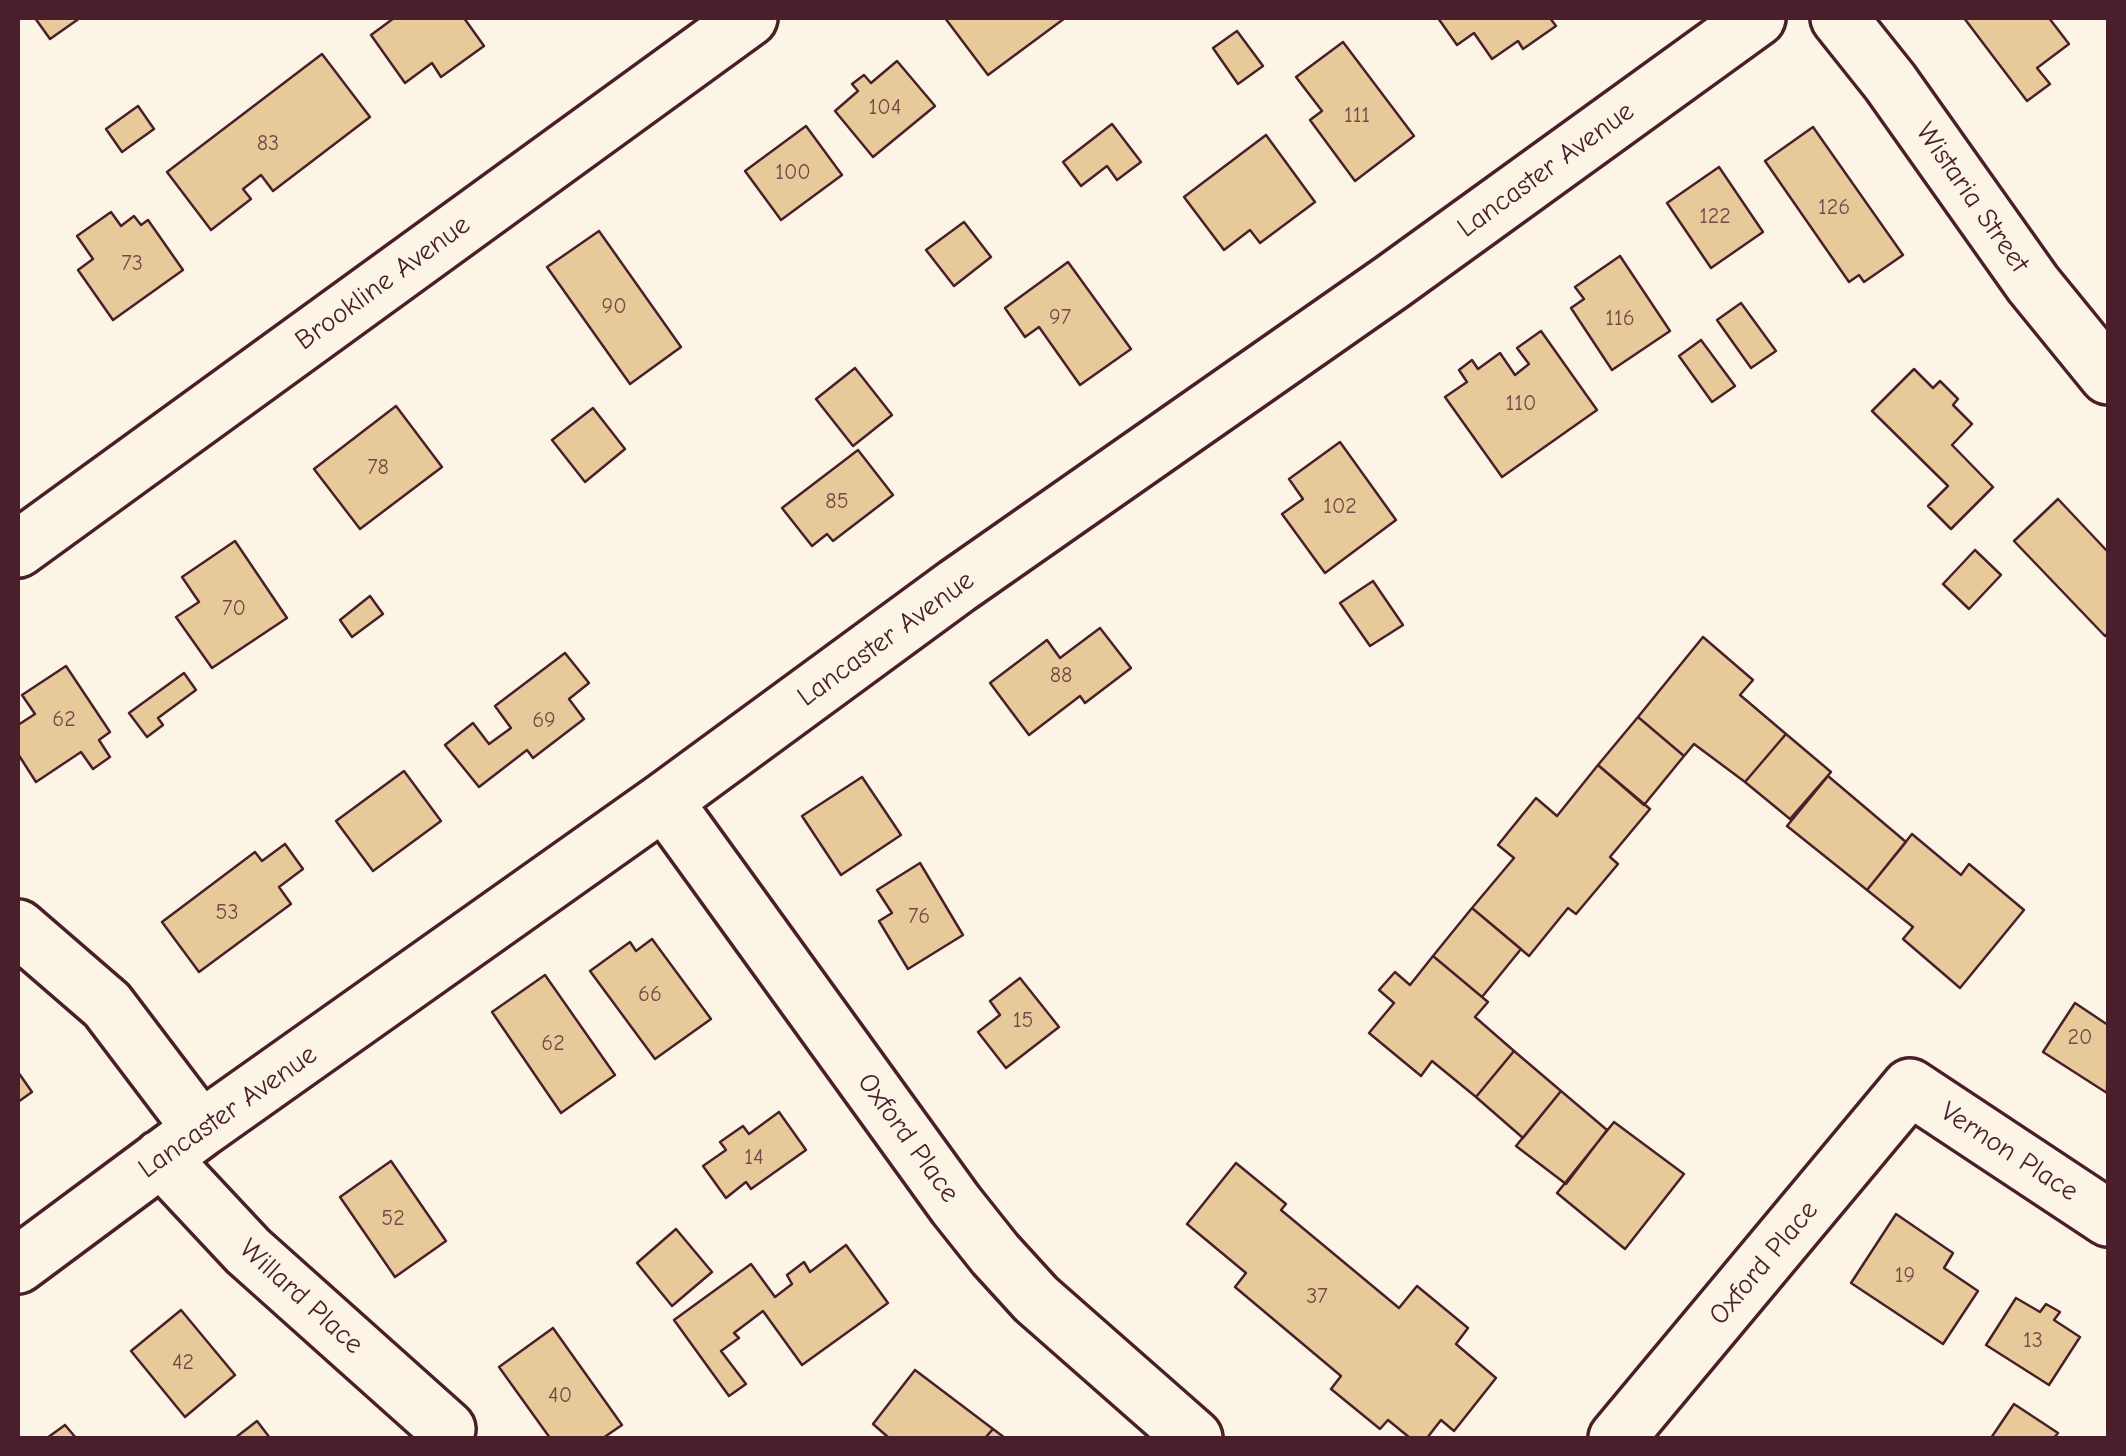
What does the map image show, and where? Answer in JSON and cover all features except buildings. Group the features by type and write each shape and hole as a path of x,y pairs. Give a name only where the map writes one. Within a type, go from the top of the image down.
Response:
{"street":[{"name":"Brookline Avenue","path":"18,549 749,18"},
{"name":"Lancaster Avenue","path":"18,1265 958,586 1392,282 1756,18"},
{"name":"Wistaria Street","path":"1840,18 2033,284 2108,376"},
{"name":"Oxford Place","path":"664,801 995,1254 1036,1300 1194,1438"},
{"name":"Willard Place","path":"18,928 107,1005 181,1144 248,1251 447,1430"},
{"name":"Oxford Place","path":"1617,1438 1910,1087"},
{"name":"Vernon Place","path":"1910,1087 2108,1218"}]}
